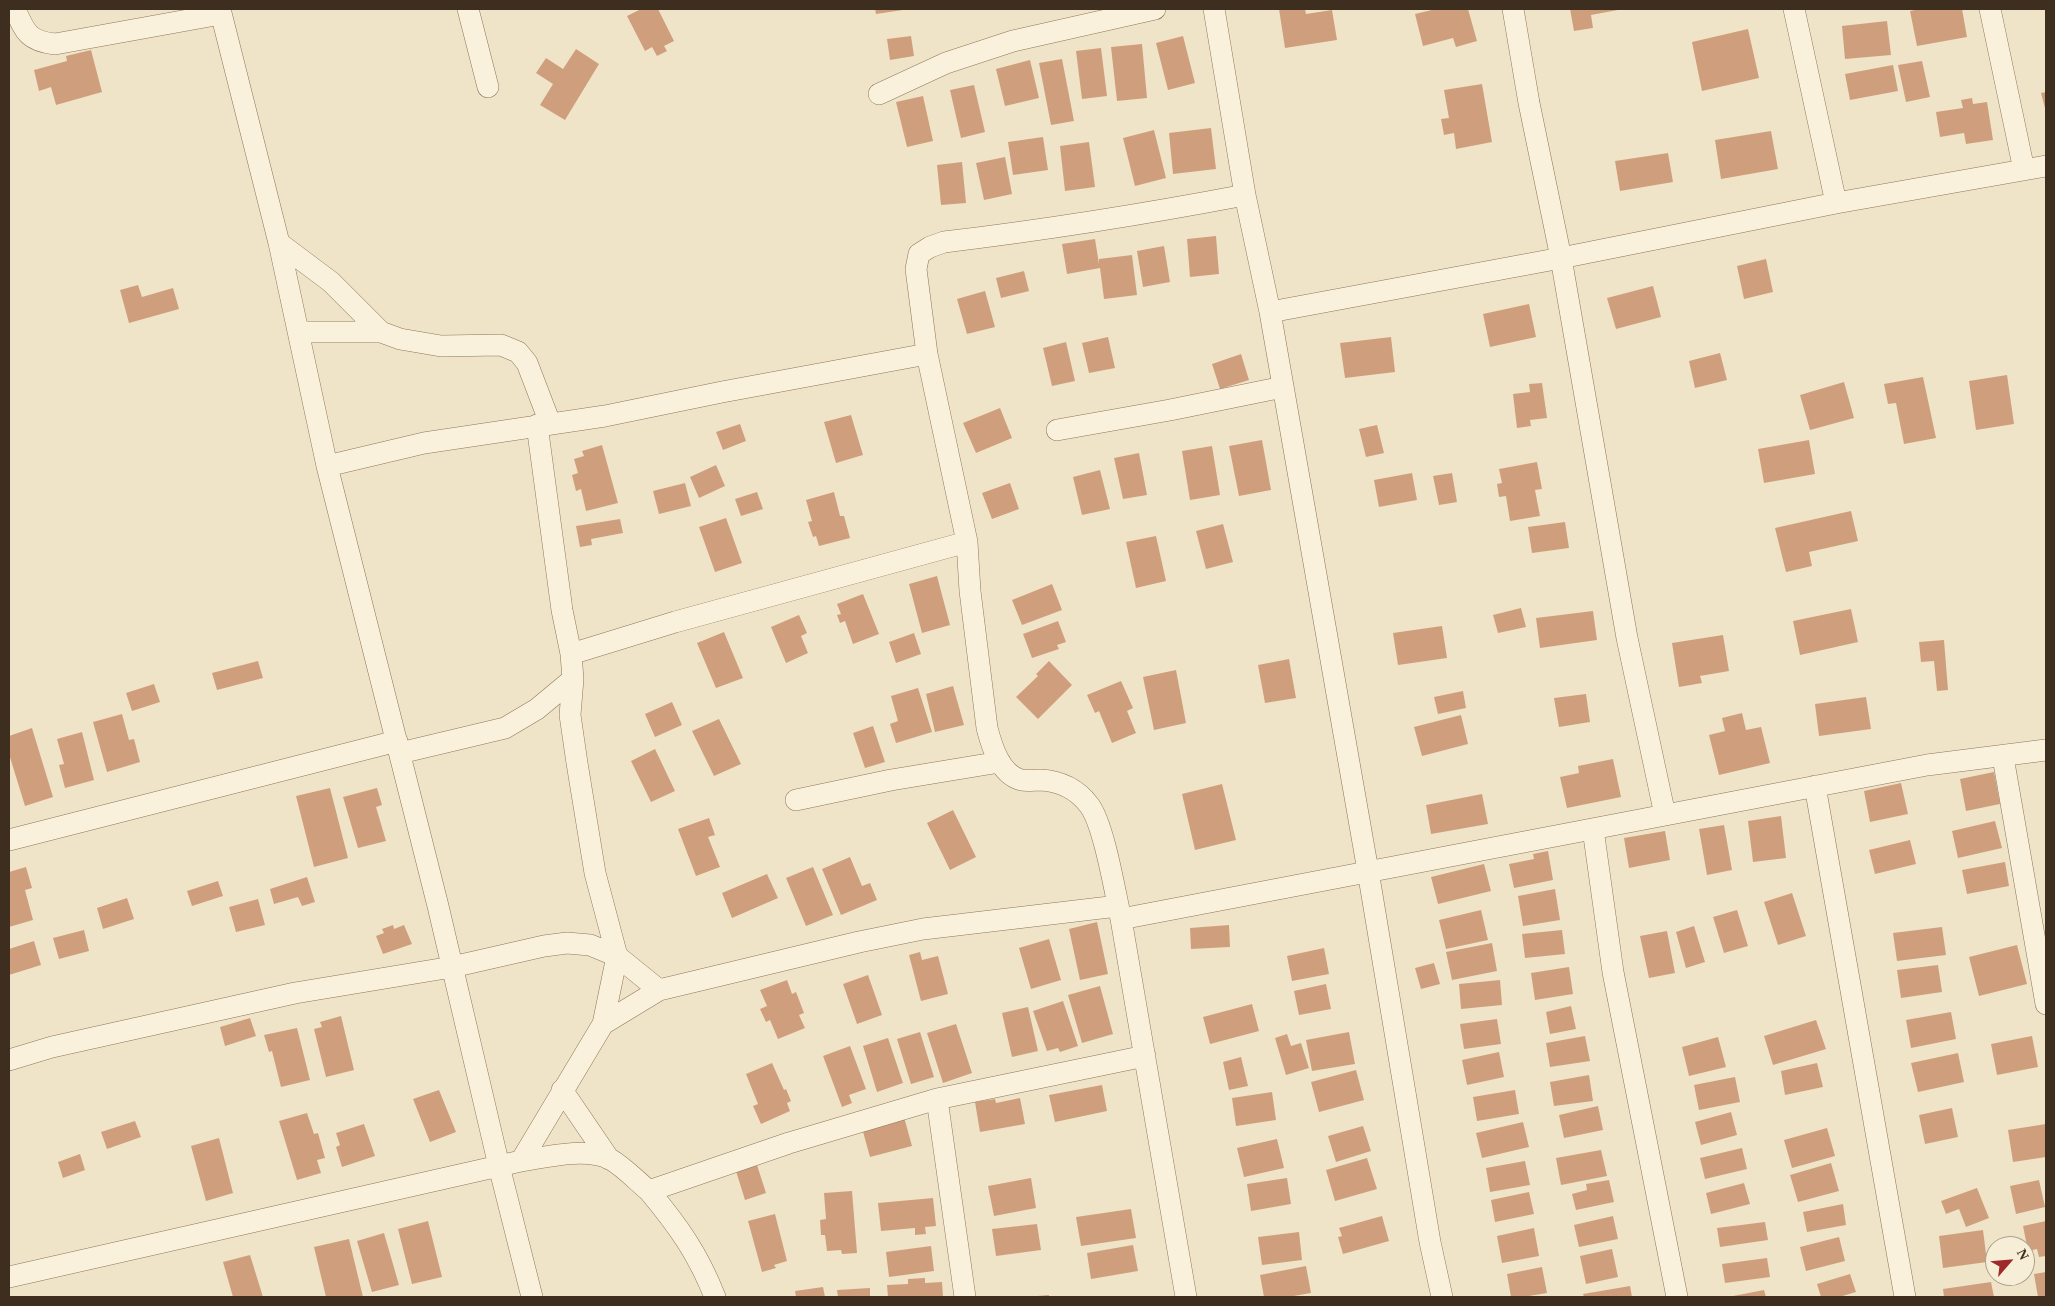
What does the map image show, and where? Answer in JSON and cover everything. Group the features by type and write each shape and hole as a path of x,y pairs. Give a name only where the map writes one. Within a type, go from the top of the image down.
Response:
{"street":[{"path":"15,9 23,28 29,36 40,42 55,44 221,11 279,243 327,466 398,747 532,1297"},
{"path":"468,9 488,87"},
{"path":"879,94 946,63 1013,41 1155,9"},
{"path":"1214,9 1246,194 1270,312 1368,871 1430,1242 1442,1297"},
{"path":"1513,9 1529,102 1561,258 1626,638 1666,815"},
{"path":"1794,9 1836,203"},
{"path":"1990,9 2024,170"},
{"path":"1270,312 1561,258 1836,203 2046,166"},
{"path":"1186,1297 1119,912 1100,830 1090,806 1074,790 1057,781 1021,780 1010,773 1000,762 991,745 987,728 970,591 967,542 927,354 916,269 919,254 930,247 944,242 1036,231 1167,210 1246,194"},
{"path":"279,243 331,282 381,332"},
{"path":"299,332 381,332 400,339 440,346 501,345 518,352 526,363 544,424 562,610 571,654 573,679 570,715 595,874 616,956 603,1024 521,1161"},
{"path":"327,466 424,443 605,416 927,354"},
{"path":"1057,430 1283,387"},
{"path":"571,654 675,622 967,542"},
{"path":"9,840 398,747 505,728 536,709 573,679"},
{"path":"603,1024 659,990 859,942 923,929 1119,912 1368,871 1927,765 2003,757 2046,750"},
{"path":"2003,757 2046,1004"},
{"path":"796,800 891,780 1000,762"},
{"path":"1815,786 1905,1297"},
{"path":"1593,829 1613,972 1678,1297"},
{"path":"9,1060 52,1047 295,993 452,967 544,946 567,943 590,945 616,956 659,990"},
{"path":"650,1191 789,1143 937,1099 1145,1056"},
{"path":"562,1090 609,1159 650,1191 679,1227 704,1269 715,1297"},
{"path":"937,1099 965,1297"},
{"path":"9,1276 521,1161 568,1153 609,1159"}],"building":[{"path":"641,9 658,9 674,41 664,46 667,51 657,56 652,47 645,51 627,16"},
{"path":"875,9 903,9 903,10 876,14"},
{"path":"1279,9 1305,9 1306,14 1332,10 1337,40 1285,48"},
{"path":"1436,9 1468,9 1477,41 1456,47 1453,38 1423,46 1415,14"},
{"path":"1570,9 1618,10 1591,15 1593,28 1574,31"},
{"path":"1920,9 1962,9 1967,37 1917,46 1910,11"},
{"path":"1887,21 1891,55 1845,59 1842,26"},
{"path":"1748,29 1759,78 1702,91 1692,42"},
{"path":"911,36 914,56 890,60 887,39"},
{"path":"1183,36 1195,83 1168,90 1156,43"},
{"path":"1142,44 1147,98 1117,101 1111,47"},
{"path":"1101,48 1107,96 1082,99 1076,51"},
{"path":"576,49 599,64 565,120 540,105 553,84 536,73 546,58 563,69"},
{"path":"91,50 102,92 56,105 51,87 39,91 34,70 67,61 66,56"},
{"path":"1062,59 1074,121 1051,125 1039,63"},
{"path":"1030,60 1039,98 1005,106 996,69"},
{"path":"1922,61 1930,97 1906,102 1898,65"},
{"path":"1893,65 1898,91 1850,100 1845,74"},
{"path":"1482,84 1492,142 1456,149 1454,133 1444,135 1441,119 1449,118 1444,90"},
{"path":"974,85 985,132 961,138 950,90"},
{"path":"2046,92 2046,112 2041,93"},
{"path":"923,96 933,141 907,147 896,102"},
{"path":"1972,98 1973,104 1987,102 1993,140 1966,144 1964,133 1940,137 1936,112 1963,108 1961,100"},
{"path":"1211,128 1216,169 1173,174 1169,133"},
{"path":"1154,130 1166,178 1135,186 1123,138"},
{"path":"1771,131 1778,169 1721,179 1715,140"},
{"path":"1043,137 1048,170 1013,175 1008,142"},
{"path":"1089,142 1095,187 1065,191 1060,146"},
{"path":"1668,153 1673,182 1620,191 1615,161"},
{"path":"1005,157 1012,194 984,200 976,163"},
{"path":"962,162 966,203 941,205 937,165"},
{"path":"1216,236 1219,274 1190,277 1187,239"},
{"path":"1095,239 1099,264 1099,259 1132,255 1137,295 1104,299 1100,268 1067,274 1062,244"},
{"path":"1164,246 1170,282 1143,287 1137,251"},
{"path":"1766,259 1773,292 1744,299 1737,266"},
{"path":"1024,271 1029,291 1001,298 996,278"},
{"path":"138,285 142,297 173,288 179,309 129,323 120,290"},
{"path":"1653,286 1661,317 1616,329 1607,298"},
{"path":"985,291 995,327 967,334 957,299"},
{"path":"1529,304 1536,337 1490,347 1483,314"},
{"path":"1108,337 1115,368 1089,373 1082,343"},
{"path":"1391,337 1395,372 1345,378 1340,343"},
{"path":"1066,342 1075,381 1052,386 1043,348"},
{"path":"1720,353 1727,380 1695,388 1689,361"},
{"path":"1241,354 1249,380 1220,389 1212,364"},
{"path":"2007,375 2014,424 1976,430 1969,381"},
{"path":"1923,377 1936,438 1904,444 1896,403 1888,404 1884,384"},
{"path":"1844,382 1854,418 1810,430 1800,395"},
{"path":"1542,383 1547,418 1530,420 1531,426 1517,428 1513,394 1530,392 1529,384"},
{"path":"1000,408 1012,438 976,453 963,423"},
{"path":"851,415 863,455 836,463 824,422"},
{"path":"740,424 746,441 723,450 716,432"},
{"path":"1377,425 1384,453 1366,457 1359,429"},
{"path":"1262,440 1271,490 1239,496 1229,446"},
{"path":"1809,440 1815,474 1764,483 1758,449"},
{"path":"602,445 618,503 586,511 581,489 576,491 572,475 578,473 574,459 584,456 582,451"},
{"path":"1212,446 1220,495 1190,500 1182,451"},
{"path":"1139,453 1147,495 1123,499 1114,458"},
{"path":"1537,462 1542,489 1535,490 1540,516 1510,521 1506,496 1499,497 1497,484 1502,483 1499,469"},
{"path":"716,465 725,486 699,498 690,477"},
{"path":"1100,470 1110,509 1082,515 1073,477"},
{"path":"1412,473 1417,500 1379,507 1374,480"},
{"path":"1452,473 1457,502 1439,505 1433,476"},
{"path":"685,483 691,506 659,514 653,491"},
{"path":"1010,483 1019,509 992,519 982,493"},
{"path":"757,492 763,509 741,516 735,499"},
{"path":"834,492 840,516 844,516 850,538 819,546 816,536 813,537 808,522 812,521 806,500"},
{"path":"1851,511 1858,541 1809,552 1812,566 1786,572 1775,528"},
{"path":"726,518 742,563 715,572 699,527"},
{"path":"620,519 623,533 591,539 592,545 580,547 576,526"},
{"path":"1565,522 1569,548 1532,553 1528,527"},
{"path":"1223,524 1233,562 1206,569 1196,531"},
{"path":"1156,536 1166,581 1136,588 1126,542"},
{"path":"937,576 950,625 922,633 909,584"},
{"path":"1052,584 1062,610 1022,625 1012,600"},
{"path":"863,594 879,634 853,644 845,621 840,623 837,615 841,614 837,604"},
{"path":"1521,608 1526,627 1498,633 1493,615"},
{"path":"1851,609 1858,642 1800,655 1793,621"},
{"path":"1593,611 1597,640 1540,648 1536,618"},
{"path":"799,615 807,633 801,636 808,653 786,663 771,627"},
{"path":"1058,621 1066,642 1057,645 1059,649 1032,658 1023,634"},
{"path":"1442,626 1447,658 1398,665 1393,633"},
{"path":"724,632 743,678 716,688 697,643"},
{"path":"914,633 921,654 896,663 889,642"},
{"path":"1723,635 1729,671 1700,676 1702,683 1679,687 1672,643"},
{"path":"1944,640 1948,690 1937,691 1934,661 1921,662 1919,642"},
{"path":"1289,659 1296,698 1265,703 1258,665"},
{"path":"258,661 263,678 217,690 212,673"},
{"path":"1049,661 1072,685 1038,719 1016,697 1038,676 1036,674"},
{"path":"1176,670 1186,723 1154,730 1143,677"},
{"path":"1121,681 1133,708 1127,711 1136,733 1112,743 1099,711 1095,713 1087,695"},
{"path":"154,684 160,702 132,711 126,693"},
{"path":"953,686 964,725 935,732 926,694"},
{"path":"918,688 932,732 896,743 890,724 898,721 891,696"},
{"path":"1463,691 1466,708 1438,714 1434,697"},
{"path":"1586,694 1590,722 1559,727 1554,698"},
{"path":"1866,697 1871,729 1819,736 1815,704"},
{"path":"672,702 682,725 655,737 645,714"},
{"path":"1742,713 1746,730 1761,727 1770,763 1719,775 1709,735 1725,731 1722,718"},
{"path":"122,714 129,740 134,739 140,762 107,772 93,722"},
{"path":"1461,715 1468,744 1422,756 1414,727"},
{"path":"719,719 741,764 714,776 692,731"},
{"path":"873,726 885,762 865,768 853,733"},
{"path":"32,728 53,797 25,806 9,754 9,736"},
{"path":"82,732 94,780 65,788 59,765 64,764 57,739"},
{"path":"655,749 675,791 651,802 631,761"},
{"path":"1613,759 1621,797 1567,808 1560,777 1579,773 1578,766"},
{"path":"1994,772 2000,804 1966,811 1960,779"},
{"path":"1901,783 1908,814 1870,822 1864,791"},
{"path":"1222,784 1236,840 1195,850 1182,794"},
{"path":"330,788 348,858 314,867 296,796"},
{"path":"377,788 382,805 376,807 386,841 358,848 343,797"},
{"path":"1482,794 1488,824 1431,834 1426,805"},
{"path":"953,810 976,857 950,870 927,823"},
{"path":"1781,816 1786,858 1753,862 1748,821"},
{"path":"709,818 715,835 708,837 720,867 696,876 678,829"},
{"path":"1995,821 2002,848 1958,858 1952,831"},
{"path":"1724,825 1732,870 1707,875 1699,829"},
{"path":"1665,831 1670,860 1629,868 1624,838"},
{"path":"1910,840 1916,864 1875,874 1869,850"},
{"path":"1548,851 1553,880 1514,888 1509,864 1534,859 1533,854"},
{"path":"850,857 862,886 870,883 877,900 841,915 822,869"},
{"path":"2005,862 2009,886 1967,894 1962,870"},
{"path":"1484,864 1491,891 1438,904 1431,877"},
{"path":"26,867 32,888 25,890 33,920 9,927 9,872"},
{"path":"813,867 833,915 806,926 786,878"},
{"path":"767,874 778,898 732,918 722,893"},
{"path":"307,877 315,902 302,906 298,897 274,904 270,889"},
{"path":"218,881 223,896 192,906 187,891"},
{"path":"1555,889 1560,920 1523,926 1518,896"},
{"path":"1792,893 1806,936 1778,945 1764,902"},
{"path":"127,898 134,919 103,929 97,908"},
{"path":"258,899 265,925 236,932 229,907"},
{"path":"1481,910 1488,940 1446,949 1439,920"},
{"path":"1737,910 1748,946 1724,953 1713,917"},
{"path":"1097,922 1108,974 1080,980 1069,929"},
{"path":"393,925 394,929 404,925 412,944 383,954 376,936 384,933 382,929"},
{"path":"1229,925 1230,947 1191,949 1190,928"},
{"path":"1694,926 1705,962 1686,968 1676,932"},
{"path":"1942,927 1946,955 1897,961 1893,933"},
{"path":"84,930 89,951 59,959 53,938"},
{"path":"1562,930 1565,954 1525,958 1522,934"},
{"path":"1667,931 1675,973 1649,978 1640,936"},
{"path":"1049,939 1061,980 1031,989 1019,948"},
{"path":"34,941 41,965 9,975 9,949"},
{"path":"1492,943 1497,971 1452,980 1446,952"},
{"path":"2017,945 2027,984 1979,996 1969,957"},
{"path":"1324,948 1329,974 1292,981 1287,956"},
{"path":"920,952 922,960 938,956 948,994 921,1001 909,955"},
{"path":"1434,963 1440,984 1421,989 1415,968"},
{"path":"1938,965 1942,992 1901,998 1897,970"},
{"path":"1569,967 1573,994 1535,1000 1531,973"},
{"path":"868,975 882,1015 857,1024 843,984"},
{"path":"787,980 792,994 796,992 804,1013 799,1015 805,1028 778,1039 770,1020 766,1022 760,1009 767,1006 760,990"},
{"path":"1500,980 1502,1005 1461,1009 1459,984"},
{"path":"1326,984 1331,1009 1299,1015 1294,991"},
{"path":"1100,986 1113,1034 1082,1043 1068,995"},
{"path":"1063,1001 1078,1046 1060,1052 1058,1048 1047,1051 1033,1011"},
{"path":"1252,1004 1259,1031 1210,1044 1203,1017"},
{"path":"1571,1006 1576,1029 1550,1034 1546,1012"},
{"path":"1028,1007 1038,1051 1012,1057 1002,1013"},
{"path":"1951,1012 1956,1039 1911,1048 1906,1020"},
{"path":"341,1016 354,1070 326,1077 314,1029 322,1027 320,1022"},
{"path":"250,1018 256,1036 225,1046 220,1027"},
{"path":"1497,1019 1501,1044 1464,1049 1460,1024"},
{"path":"1816,1020 1826,1049 1773,1065 1764,1036"},
{"path":"956,1024 972,1073 943,1083 927,1033"},
{"path":"297,1028 310,1080 281,1087 272,1051 269,1052 264,1035"},
{"path":"920,1032 934,1077 911,1084 897,1039"},
{"path":"1349,1032 1355,1064 1312,1071 1306,1040"},
{"path":"1287,1034 1291,1046 1301,1043 1309,1068 1286,1075 1275,1038"},
{"path":"1585,1036 1590,1061 1550,1067 1546,1043"},
{"path":"2032,1036 2038,1067 1997,1075 1991,1044"},
{"path":"1718,1037 1726,1067 1689,1076 1682,1047"},
{"path":"888,1038 903,1083 877,1092 863,1046"},
{"path":"850,1046 866,1089 849,1095 852,1103 842,1107 823,1056"},
{"path":"1499,1052 1504,1077 1467,1085 1462,1060"},
{"path":"1958,1053 1964,1082 1918,1092 1911,1063"},
{"path":"1241,1057 1248,1086 1229,1090 1223,1062"},
{"path":"772,1063 791,1101 787,1103 790,1111 761,1124 753,1106 758,1104 746,1074"},
{"path":"1817,1063 1823,1087 1785,1095 1781,1071"},
{"path":"1356,1070 1364,1100 1319,1112 1311,1082"},
{"path":"1589,1075 1593,1101 1554,1106 1550,1082"},
{"path":"1735,1077 1740,1102 1699,1110 1694,1085"},
{"path":"1102,1085 1107,1111 1055,1122 1049,1095"},
{"path":"439,1090 456,1132 430,1142 413,1099"},
{"path":"1515,1090 1519,1114 1477,1121 1473,1097"},
{"path":"1272,1092 1276,1120 1236,1126 1232,1098"},
{"path":"1020,1098 1025,1124 980,1132 975,1102 995,1099 996,1103"},
{"path":"1598,1106 1603,1130 1564,1138 1559,1115"},
{"path":"1952,1108 1958,1137 1925,1144 1919,1115"},
{"path":"1731,1112 1737,1135 1701,1145 1695,1122"},
{"path":"307,1113 314,1134 318,1133 325,1158 317,1160 321,1173 297,1180 279,1121"},
{"path":"904,1117 912,1146 870,1157 862,1128"},
{"path":"135,1121 141,1137 107,1149 101,1132"},
{"path":"1523,1122 1529,1147 1482,1158 1476,1133"},
{"path":"364,1124 375,1156 342,1167 336,1147 340,1145 336,1133"},
{"path":"2046,1124 2046,1157 2013,1162 2008,1130"},
{"path":"1363,1126 1371,1151 1336,1162 1328,1136"},
{"path":"1827,1128 1835,1156 1792,1168 1784,1140"},
{"path":"219,1138 233,1193 206,1201 191,1146"},
{"path":"1277,1139 1284,1168 1244,1177 1237,1148"},
{"path":"1742,1148 1747,1169 1705,1179 1700,1158"},
{"path":"1601,1150 1607,1176 1561,1185 1556,1158"},
{"path":"80,1154 85,1170 63,1178 58,1162"},
{"path":"1367,1158 1377,1189 1335,1201 1326,1170"},
{"path":"1525,1161 1530,1185 1490,1192 1486,1168"},
{"path":"1831,1163 1839,1191 1798,1202 1790,1175"},
{"path":"757,1165 766,1193 745,1200 736,1171"},
{"path":"1031,1178 1036,1208 994,1216 988,1186"},
{"path":"1287,1178 1291,1204 1251,1211 1247,1184"},
{"path":"1609,1180 1614,1202 1576,1210 1572,1194 1587,1190 1586,1184"},
{"path":"2039,1180 2045,1207 2016,1214 2010,1186"},
{"path":"1744,1183 1750,1204 1711,1214 1706,1193"},
{"path":"1977,1188 1989,1218 1966,1227 1959,1209 1946,1214 1941,1201"},
{"path":"852,1191 857,1253 842,1254 841,1250 827,1251 825,1235 821,1235 820,1220 826,1219 824,1193"},
{"path":"1529,1192 1534,1214 1495,1222 1491,1200"},
{"path":"933,1198 936,1226 925,1227 926,1234 915,1235 915,1228 881,1231 878,1203"},
{"path":"1843,1204 1846,1225 1807,1232 1803,1212"},
{"path":"1131,1209 1136,1238 1081,1246 1076,1217"},
{"path":"775,1214 787,1261 774,1265 776,1268 762,1272 748,1221"},
{"path":"1382,1216 1389,1241 1343,1254 1338,1237 1342,1236 1339,1228"},
{"path":"1613,1216 1618,1239 1579,1247 1574,1225"},
{"path":"428,1221 442,1277 412,1284 398,1229"},
{"path":"2046,1221 2046,1256 2039,1257 2037,1249 2035,1249 2035,1236 2025,1236 2023,1226"},
{"path":"1765,1222 1768,1240 1720,1247 1717,1228"},
{"path":"1037,1224 1041,1250 996,1256 992,1229"},
{"path":"1534,1228 1539,1256 1502,1263 1497,1236"},
{"path":"1983,1230 1985,1262 1943,1268 1939,1236"},
{"path":"1299,1232 1302,1260 1262,1265 1258,1237"},
{"path":"384,1233 399,1285 372,1292 357,1241"},
{"path":"1839,1237 1845,1261 1806,1271 1800,1247"},
{"path":"349,1239 363,1297 326,1297 314,1247"},
{"path":"1133,1245 1138,1271 1091,1279 1087,1253"},
{"path":"931,1246 934,1271 889,1277 886,1252"},
{"path":"1612,1249 1618,1277 1586,1284 1580,1256"},
{"path":"250,1255 263,1297 233,1297 223,1262"},
{"path":"1767,1258 1770,1277 1725,1283 1722,1264"},
{"path":"1306,1266 1311,1293 1288,1297 1264,1297 1260,1275"},
{"path":"1542,1267 1547,1293 1511,1297 1507,1274"},
{"path":"2046,1272 2046,1297 2038,1297 2035,1274"},
{"path":"1850,1274 1856,1292 1839,1297 1821,1297 1817,1284"},
{"path":"925,1278 925,1283 942,1282 943,1297 888,1297 887,1285 908,1284 908,1279"},
{"path":"1985,1283 1985,1286 1992,1286 1994,1297 1944,1297 1943,1289"},
{"path":"1630,1286 1632,1297 1584,1297 1583,1294"},
{"path":"823,1287 825,1297 796,1297 795,1291"},
{"path":"870,1288 870,1297 838,1297 837,1290"},
{"path":"1764,1290 1766,1297 1733,1297 1733,1296"},
{"path":"1049,1295 1049,1297 1037,1297 1037,1296"}]}
